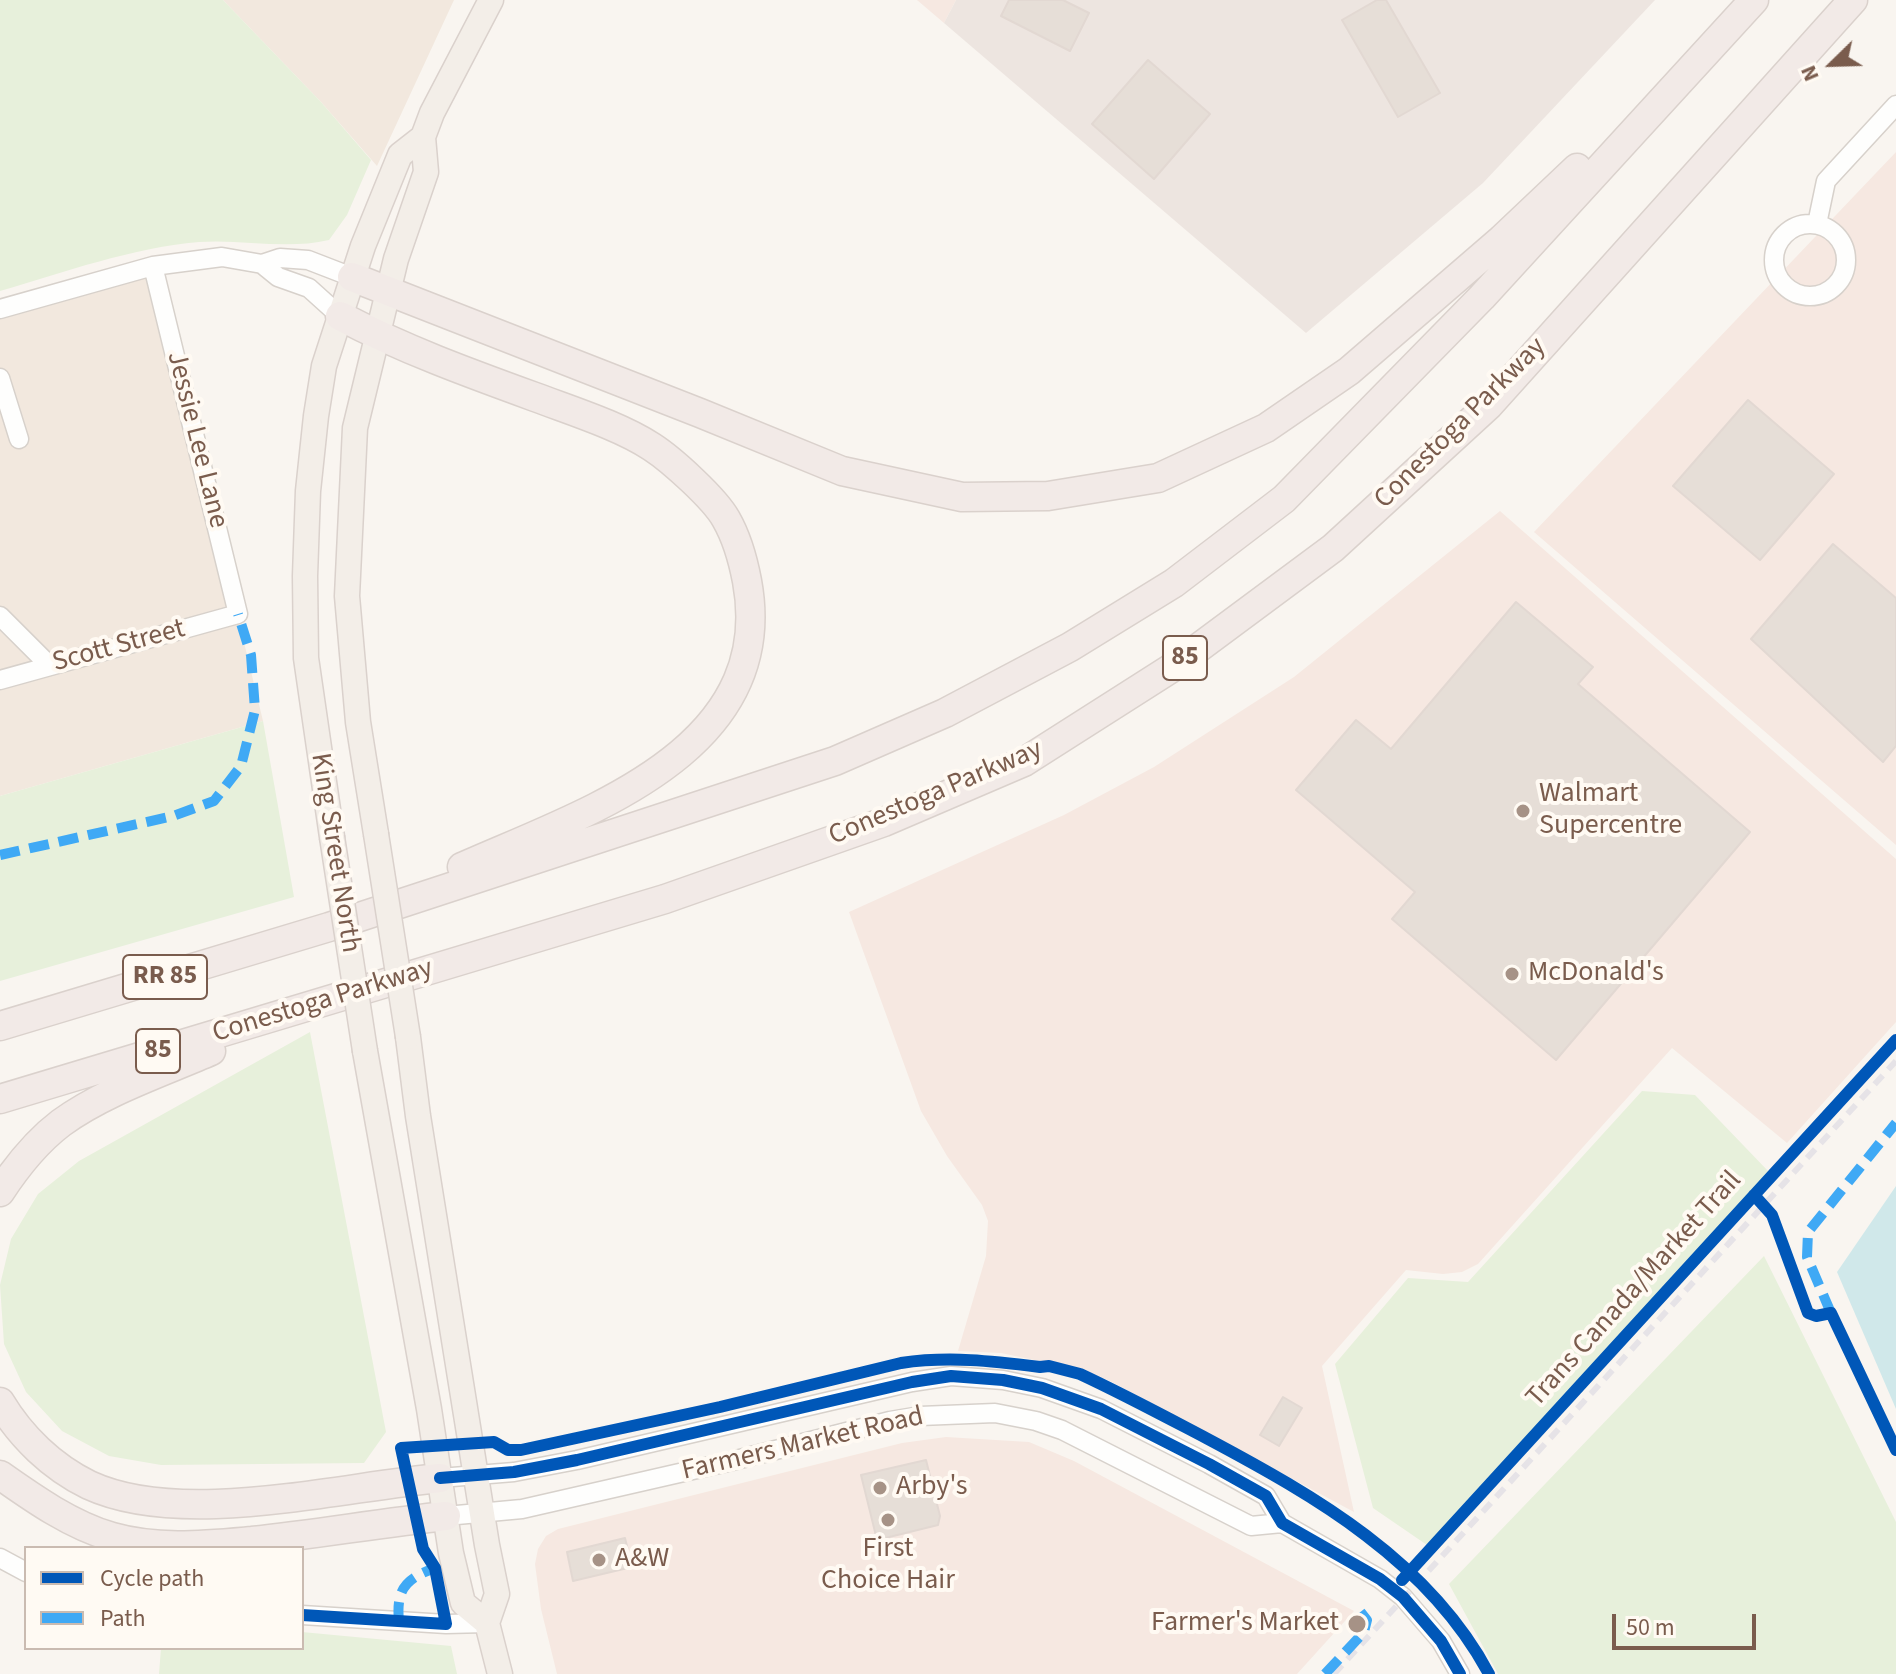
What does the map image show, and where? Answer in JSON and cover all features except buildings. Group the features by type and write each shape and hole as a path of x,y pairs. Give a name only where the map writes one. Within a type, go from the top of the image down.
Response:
{"highway":[{"name":"85","path":"329,927 835,761 945,713 1070,647 1174,583 1284,499 1327,457 1482,297 1754,0"},
{"name":"Conestoga Parkway","path":"0,1099 665,899 884,822 1024,762 1170,669 1333,548 1489,405 1853,0"},
{"path":"352,277 842,471 962,497 1048,496 1158,478 1266,428 1349,371 1502,239 1640,108 1678,82"},
{"path":"329,927 632,789 669,764 713,723 744,662 750,627 750,596 744,560 726,517 697,486 652,447 589,417 377,335 340,316"},
{"name":"RR 85","path":"0,1026 329,927"},
{"path":"0,1192 20,1162 62,1123 103,1099 316,1004"},
{"path":"0,1402 33,1446 62,1470 90,1485 130,1498 188,1505 283,1498 440,1478"},
{"path":"0,1475 70,1520 111,1537 157,1545 212,1545 292,1537 446,1516"}],"main road":[{"name":"King Street North","path":"491,0 432,113 423,137 426,172 388,290 355,428 347,596 358,722 418,1116 497,1594 487,1623 500,1674"},
{"name":"King Street North","path":"423,137 400,155 352,277 324,366 308,491 306,658 365,1051 446,1516 463,1603 487,1623"}],"street":[{"path":"1817,224 1826,181 1896,105"},
{"path":"1817,224 1831,230 1843,244 1847,259 1843,277 1830,291 1820,296 1803,296 1793,293 1779,280 1774,269 1775,249 1791,228 1817,224"},
{"path":"0,309 153,266 222,257 262,264 280,258 308,260 352,277"},
{"path":"262,264 278,277 309,288 340,316"},
{"name":"Jessie Lee Lane","path":"153,266 238,614"},
{"path":"0,378 19,439"},
{"name":"Scott Street","path":"0,680 238,614"},
{"path":"0,616 50,666"},
{"name":"Farmers Market Road","path":"440,1478 514,1472 577,1460 874,1389 951,1376 1003,1380 1029,1385 1101,1409 1266,1496 1282,1523 1380,1579 1403,1597 1441,1641 1460,1674"},
{"name":"Farmers Market Road","path":"446,1516 522,1509 890,1421 949,1413 995,1413 1062,1430 1251,1526 1282,1523"},
{"path":"0,1558 24,1571"},
{"path":"304,1615 446,1624 487,1623"}],"shaded area":[{"path":"223,0 454,0 377,166 321,102"},
{"path":"917,0 956,0 944,23"},
{"path":"956,0 1655,0 1483,183 1306,333 944,23"},
{"path":"1896,152 1896,845 1534,532"},
{"path":"153,266 263,721 0,796 0,310"},
{"path":"1500,511 1896,859 1896,1022 1787,1143 1672,1048 1478,1264 1462,1272 1443,1274 1406,1270 1322,1366 1354,1512 1110,1381 1082,1370 1001,1353 958,1351 986,1256 988,1221 982,1205 947,1156 921,1111 849,912 1064,815 1154,767 1294,677"},
{"path":"946,1437 1029,1442 1074,1461 1354,1611 1297,1674 557,1674 541,1609 535,1564 538,1549 546,1536 558,1529 902,1443"}],"green space":[{"path":"0,0 223,0 321,102 371,160 347,215 329,240 297,244 215,241 174,245 98,262 0,291"},
{"path":"263,721 294,897 0,981 0,796"},
{"path":"310,1032 386,1432 364,1463 161,1465 109,1456 62,1431 26,1392 4,1344 0,1285 11,1239 38,1194 79,1161"},
{"path":"1642,1091 1695,1095 1769,1172 1427,1545 1373,1508 1335,1364 1408,1278 1468,1282"},
{"path":"1764,1256 1896,1522 1896,1674 1498,1674 1449,1584"},
{"path":"304,1632 451,1646 457,1674 159,1674 161,1650 304,1650"}],"water":[{"path":"1896,1186 1896,1409 1837,1272"}],"railway":[{"path":"1334,1674 1896,1061"}],"marked path":[{"path":"0,855 173,816 214,801 241,766 255,710 251,655 238,614"},
{"path":"1831,1313 1807,1257 1808,1232 1896,1123"},
{"path":"399,1622 401,1593 416,1576 435,1568"},
{"path":"1325,1674 1364,1632 1367,1620 1355,1605"}],"cycle path":[{"name":"Trans Canada/Market Trail","path":"1402,1580 1896,1040"},
{"name":"Trans Canada/Market Trail","path":"1754,1195 1772,1215 1808,1313 1816,1316 1831,1313 1896,1450"},
{"path":"304,1615 446,1624 435,1568 423,1549 401,1448 494,1442 508,1450 521,1450 720,1407 901,1363 970,1360 1049,1366 1080,1374 1288,1483 1366,1535 1402,1565 1435,1598 1464,1634 1489,1674"},
{"path":"440,1478 514,1472 577,1460 912,1382 951,1376 1003,1380 1042,1388 1101,1409 1266,1496 1282,1523 1380,1579 1403,1597 1441,1641 1460,1674"}],"place":[{"name":"Walmart Supercentre","path":"1523,811"},
{"name":"McDonald's","path":"1512,974"},
{"name":"Arby's","path":"880,1488"},
{"name":"First Choice Hair","path":"888,1520"},
{"name":"A&W","path":"599,1560"},
{"name":"Farmer's Market","path":"1357,1624"}]}
